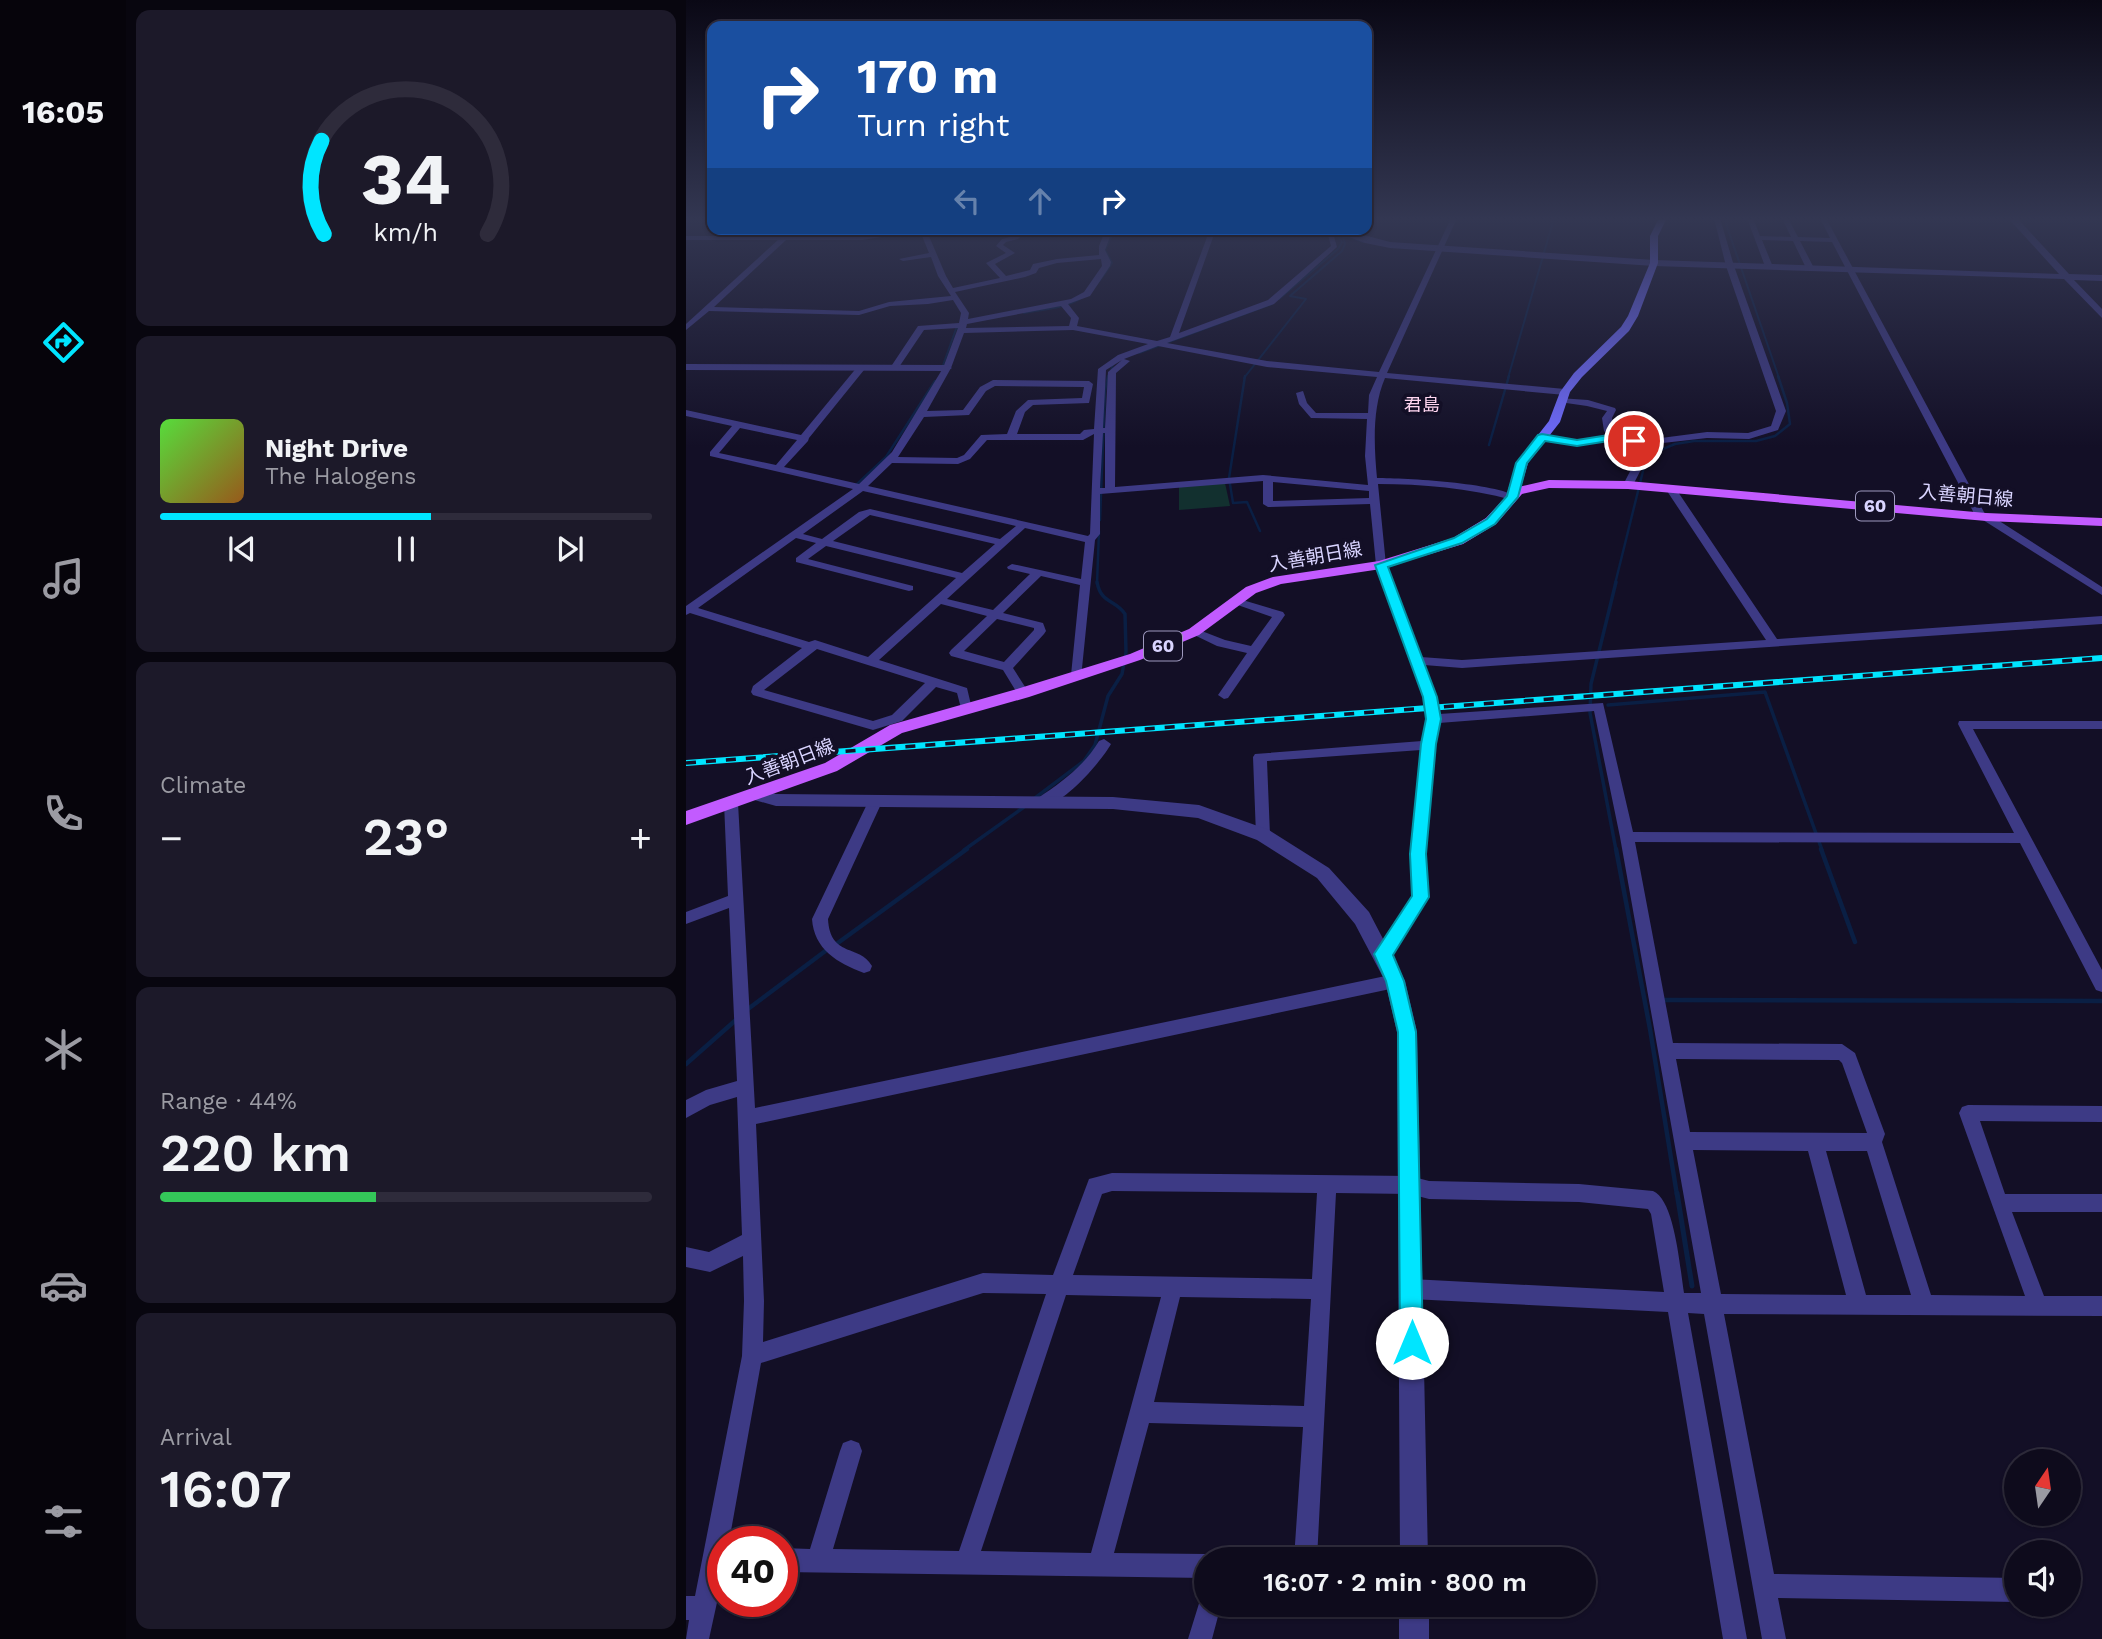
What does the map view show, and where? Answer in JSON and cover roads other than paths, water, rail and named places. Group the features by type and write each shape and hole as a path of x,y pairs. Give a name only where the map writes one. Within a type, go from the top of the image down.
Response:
{"main road":[{"path":"1512,497 1522,463 1554,422 1564,396 1578,375 1625,329 1640,294"},
{"name":"入善朝日線","path":"686,818 757,795 845,760 875,739 896,729 1023,693 1135,657 1194,632 1251,590 1278,580 1381,565 1458,541 1491,521 1518,491 1536,485 1628,485 1984,517 2102,522"}],"street":[{"path":"686,328 723,294"},
{"path":"707,309 867,313 889,304 929,302 953,294"},
{"path":"687,610 861,488 890,460 921,414 947,368 965,313 955,294"},
{"path":"962,326 1064,304 1087,294"},
{"path":"1174,337 1189,294"},
{"path":"1110,490 1112,372 1115,367 1174,337 1270,302 1279,294"},
{"path":"1383,954 1420,897 1418,854 1428,744 1433,719 1430,697 1381,565 1370,456 1373,395 1419,294"},
{"path":"1628,485 1646,450 1654,445 1675,438 1760,434 1775,428 1781,411 1740,294"},
{"path":"1863,294 1984,517 2102,592"},
{"path":"2083,294 2102,315"},
{"path":"1064,304 1076,318 1073,328"},
{"path":"894,368 922,328 928,326 1073,328 1267,364 1382,374 1564,396 1612,410 1607,418 1609,431 1615,437"},
{"path":"1077,675 1090,540 1096,534 1097,431 1102,369 1121,357 1159,346"},
{"path":"686,366 947,368"},
{"path":"778,469 861,368"},
{"path":"921,414 966,413 983,389 1000,382 1088,384 1086,401 1031,402 1021,411 1011,437"},
{"path":"1300,393 1303,404 1314,416 1372,416"},
{"path":"686,413 805,439"},
{"path":"738,424 713,454 1090,540"},
{"path":"890,460 958,461 967,457 984,437 1083,437 1087,432 1110,430"},
{"path":"1542,438 1577,443 1615,437 1654,445"},
{"path":"1095,492 1268,478 1373,484 1400,481 1493,491 1512,497"},
{"path":"1268,478 1268,504 1374,501"},
{"path":"1670,488 1774,643"},
{"path":"909,588 800,560 863,514 870,512 1003,543"},
{"path":"869,662 1023,525"},
{"path":"795,535 964,578"},
{"path":"1012,567 1086,583"},
{"path":"1023,693 1007,667 956,653 1038,573"},
{"path":"939,600 1039,626 1040,631 1007,667"},
{"path":"1224,695 1279,615 1236,601"},
{"path":"687,610 811,647"},
{"path":"1417,661 1462,664 2102,620"},
{"path":"1194,632 1221,643 1254,651"},
{"path":"934,682 897,718 873,726 757,692 757,689 815,644 963,691 966,709"},
{"path":"1433,719 1599,706 1627,837 1774,1639"},
{"path":"2102,725 1964,724 2102,985"},
{"path":"1043,802 1087,769 1097,759 1104,744"},
{"path":"1263,835 1260,757 1428,744"},
{"path":"757,795 776,800 1113,803 1199,812 1263,835 1323,873 1362,918 1383,954 1395,981 1407,1032 1414,1547"},
{"path":"864,966 827,944 820,934 820,919 875,802"},
{"path":"724,1526 752,1356 746,1087 731,803"},
{"path":"1627,837 2024,838"},
{"path":"686,918 736,899"},
{"path":"747,1118 1395,981"},
{"path":"1667,1051 1842,1052 1849,1058 1876,1134 1872,1142 1924,1305"},
{"path":"686,1110 706,1098 746,1087"},
{"path":"2038,1305 1968,1113 2102,1114"},
{"path":"1683,1141 1872,1142"},
{"path":"1815,1142 1860,1305"},
{"path":"967,1560 1059,1285 1096,1186 1112,1182 1410,1185 1429,1190 1579,1193 1653,1200 1660,1211 1677,1302 1735,1639"},
{"path":"1307,1547 1326,1184"},
{"path":"1999,1203 2102,1203"},
{"path":"686,1257 710,1262 751,1241"},
{"path":"752,1356 983,1283 1320,1289"},
{"path":"1100,1563 1173,1287"},
{"path":"1411,1289 1713,1304 2102,1306"},
{"path":"1141,1412 1314,1417"},
{"path":"818,1561 851,1451"},
{"path":"798,1560 967,1560 1194,1566"},
{"path":"696,1639 695,1608 707,1583"},
{"path":"1764,1586 2004,1590"},
{"path":"1200,1639 1206,1617"},
{"path":"1414,1617 1415,1639"}],"waterway":[{"path":"1024,313 1066,305 1087,294"},
{"path":"1279,299 1284,294"},
{"path":"1245,377 1306,299 1290,296 1292,294"},
{"path":"1508,378 1532,294"},
{"path":"1750,294 1779,378"},
{"path":"1139,353 1272,304"},
{"path":"942,368 956,329 962,326"},
{"path":"1108,378 1113,365"},
{"path":"1100,520 1105,391 1108,376"},
{"path":"1489,445 1509,376"},
{"path":"1615,584 1644,467 1658,451 1675,444 1694,441 1756,441 1775,436 1790,424 1787,403 1778,376"},
{"path":"1245,377 1229,478 1233,503 1247,502 1260,531"},
{"path":"856,485 886,457 935,381"},
{"path":"1097,582 1099,531"},
{"path":"1035,798 1084,761 1095,745 1108,696 1122,674 1126,652 1125,614 1105,598 1097,582"},
{"path":"1616,582 1591,684 1590,713 1616,850"},
{"path":"1608,705 1765,692 1822,850"},
{"path":"964,850 1024,807"},
{"path":"835,945 967,849"},
{"path":"1616,849 1650,1029 1677,1195"},
{"path":"1821,849 1855,942"},
{"path":"748,1009 828,949"},
{"path":"1663,1000 2102,1001"},
{"path":"686,1064 737,1019"},
{"path":"1677,1193 1692,1286"}],"railway":[{"path":"686,763 2102,658"}],"district":[{"name":"君島","path":"1422,405"}]}
